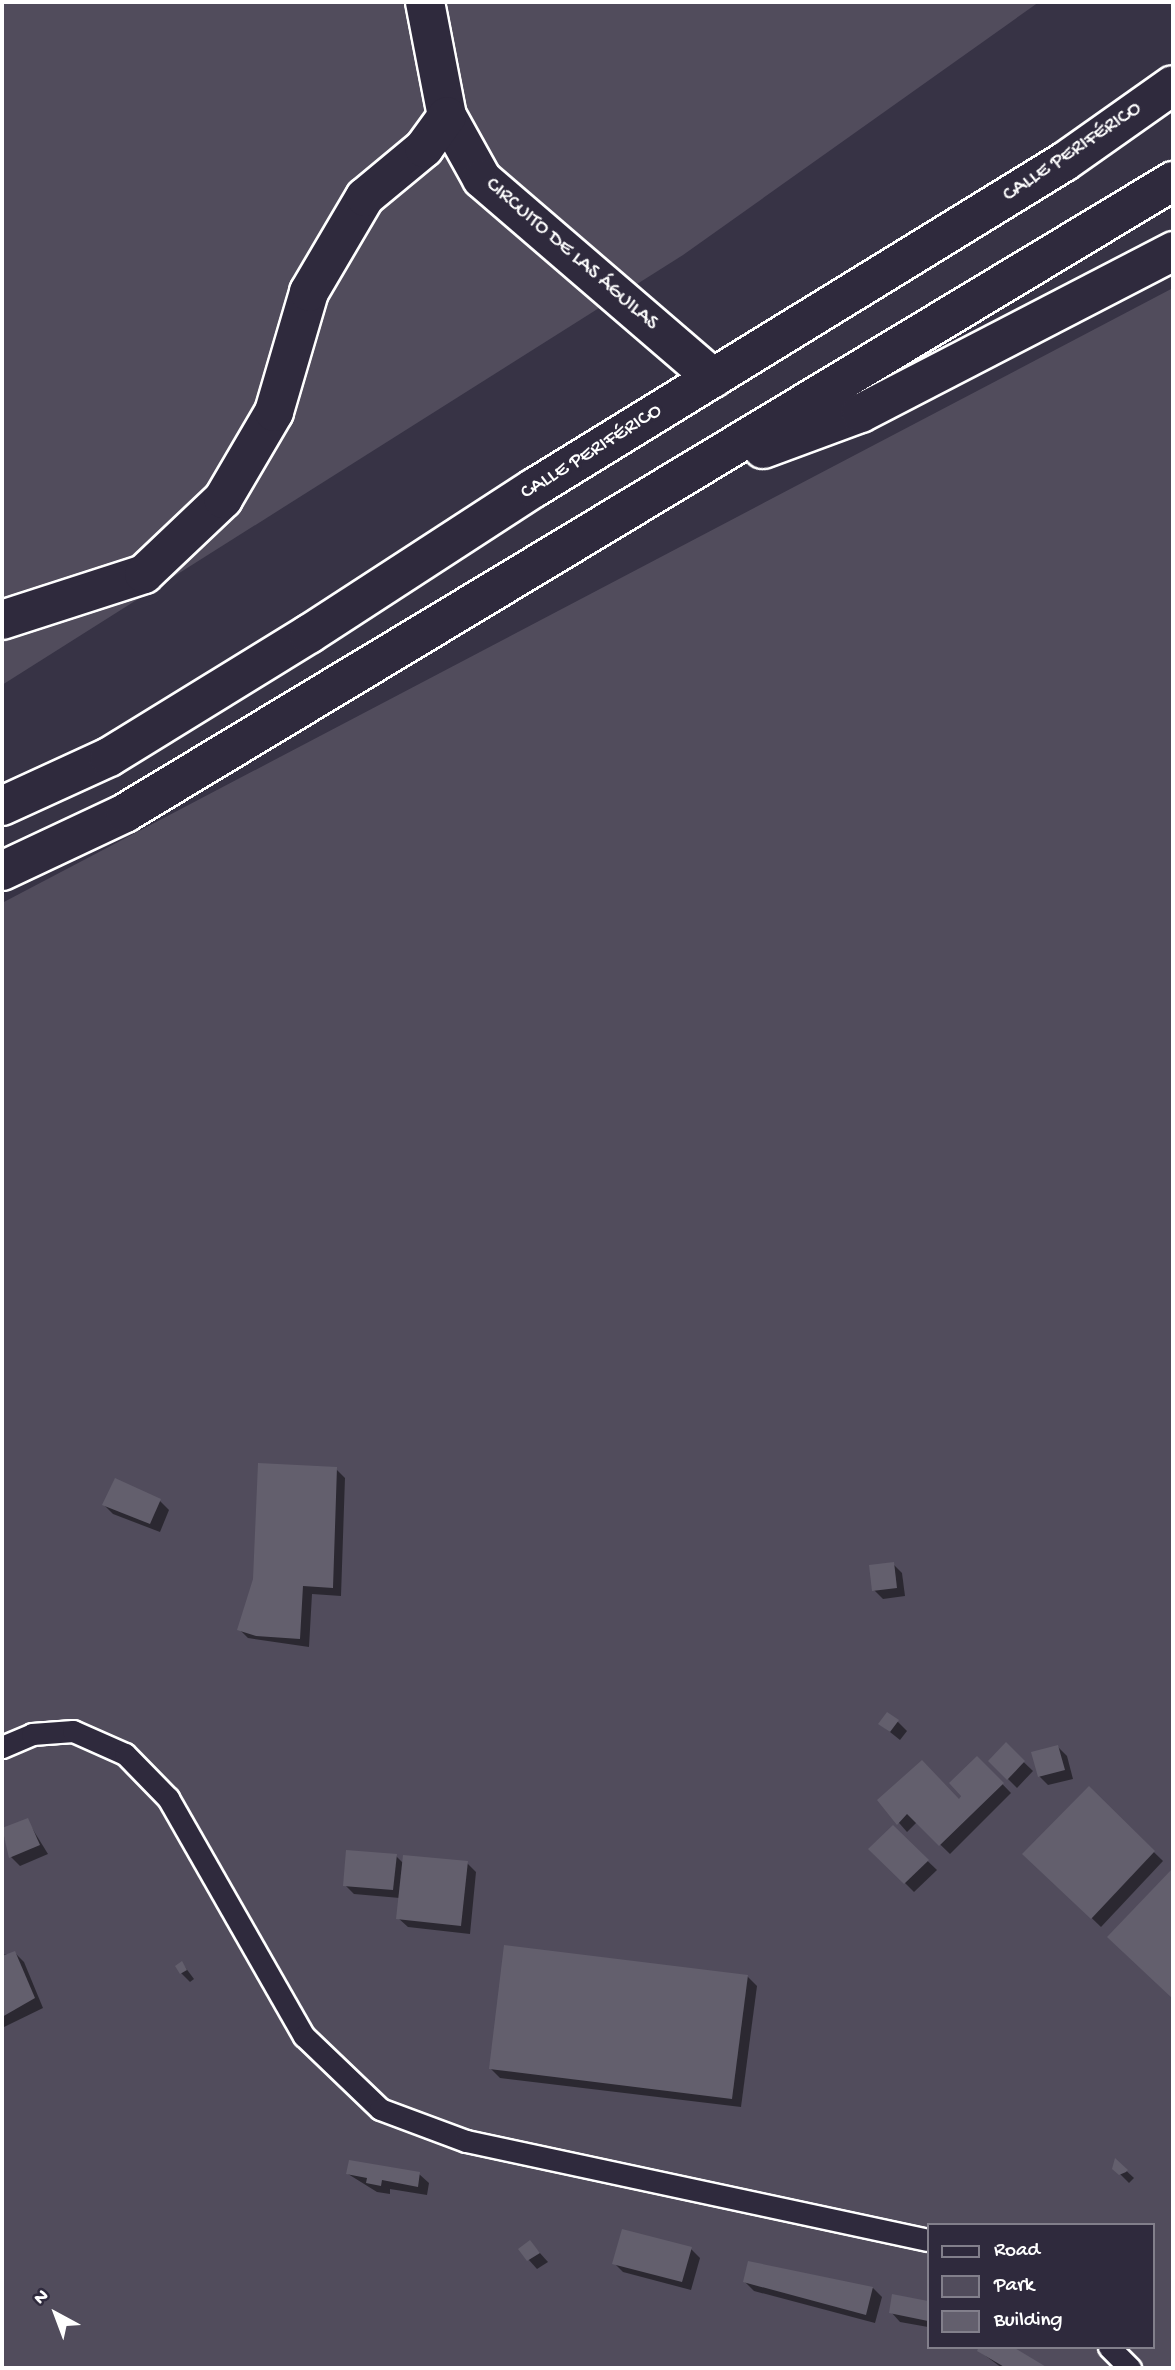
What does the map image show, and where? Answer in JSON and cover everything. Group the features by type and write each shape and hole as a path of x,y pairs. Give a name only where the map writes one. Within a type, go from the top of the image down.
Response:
{"main road":[{"name":"CIRCUITO DE LAS ÁGUILAS","path":"425,2 447,116 482,179 713,379"},
{"name":"CALLE PERIFÉRICO","path":"2,806 109,757 1064,162 1173,85"},
{"path":"2,620 144,574 223,499 274,412 309,292 365,197 424,148 447,116"},
{"path":"2,871 125,813 689,477 1173,181"},
{"path":"689,477 861,413 1173,251"}],"lane":[{"path":"2,1747 32,1734 73,1731 125,1754 169,1798 304,2036 380,2109 466,2141 926,2240"},
{"path":"1112,2349 1130,2368"}],"green space":[{"path":"2,2 1039,2 683,255 2,685"},
{"path":"1173,288 1173,2368 2,2368 2,903"}],"building":[{"path":"258,1463 337,1467 333,1588 303,1586 300,1639 256,1636 237,1630 253,1579"},
{"path":"115,1478 161,1499 150,1524 102,1505"},
{"path":"894,1562 897,1588 872,1591 869,1565"},
{"path":"887,1712 899,1720 890,1732 878,1724"},
{"path":"1006,1742 1025,1761 1007,1780 988,1761"},
{"path":"1058,1745 1065,1770 1038,1777 1031,1752"},
{"path":"977,1756 1004,1783 939,1846 907,1814 897,1825 877,1800 922,1760 959,1799 961,1796 949,1783"},
{"path":"1089,1786 1155,1851 1091,1919 1022,1854"},
{"path":"28,1818 40,1845 9,1858 2,1828"},
{"path":"893,1825 929,1860 904,1884 868,1849"},
{"path":"346,1850 397,1854 393,1890 343,1886"},
{"path":"403,1855 468,1861 461,1926 396,1919"},
{"path":"1173,1868 1173,1999 1107,1937"},
{"path":"504,1945 748,1975 732,2099 489,2069"},
{"path":"15,1951 35,1998 2,2017 2,1956"},
{"path":"182,1961 187,1970 180,1974 175,1966"},
{"path":"1115,2158 1128,2170 1126,2172 1119,2175 1112,2169"},
{"path":"349,2160 420,2172 418,2187 382,2180 381,2186 366,2183 367,2178 346,2174"},
{"path":"622,2229 692,2247 682,2282 612,2264"},
{"path":"530,2240 540,2253 527,2261 518,2249"},
{"path":"748,2261 873,2287 866,2315 743,2282"},
{"path":"892,2294 926,2301 926,2321 889,2313"},
{"path":"1016,2349 1048,2368 1006,2368 977,2351"}]}
